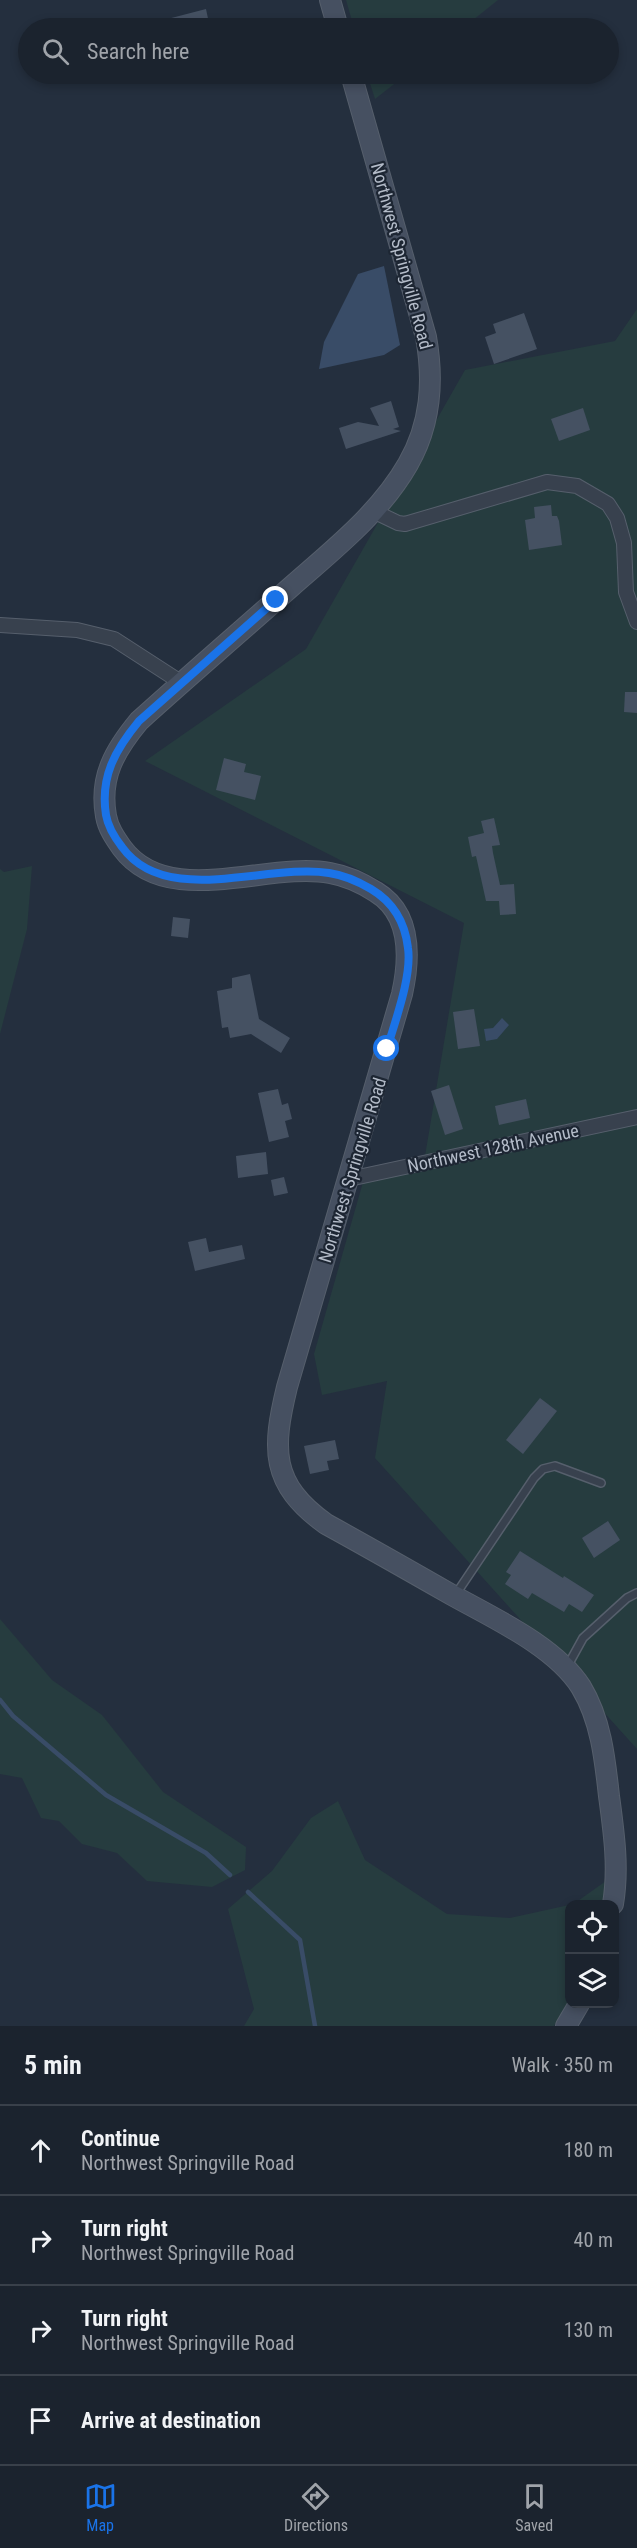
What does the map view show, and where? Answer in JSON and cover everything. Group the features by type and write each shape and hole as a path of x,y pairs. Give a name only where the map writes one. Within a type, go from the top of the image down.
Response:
{"street":[{"path":"330,0 335,18"},
{"name":"Northwest Springville Road","path":"354,84 421,314 432,374 430,402 421,436 409,462 373,511 139,721 114,754 106,775 104,798 106,819 114,837 126,854 141,867 161,875 201,880 302,872 329,873 360,882 385,897 402,926 409,949 406,977 284,1397 277,1448 280,1467 294,1496 307,1510 326,1524 528,1639 566,1669 580,1686 600,1734 615,1842 617,1881 614,1900"},
{"path":"373,511 405,524 547,482 577,486 608,504 617,518 624,543 626,592 637,622"},
{"path":"0,625 77,630 103,635 132,648 182,682"},
{"name":"Northwest 128th Avenue","path":"349,1179 637,1117"},
{"path":"566,2026 577,2008"}],"lane":[{"path":"454,1596 534,1478 543,1469 555,1466 601,1483"},
{"path":"566,1669 583,1638 627,1598 637,1593"}],"green space":[{"path":"346,0 498,0 476,18 351,18"},
{"path":"370,84 394,84 375,99"},
{"path":"637,309 637,1749 375,1458 387,1381 322,1395 314,1354 363,1182 423,1168 464,923 145,761 306,649 465,370 615,341"},
{"path":"32,866 27,929 0,1034 0,869 4,872"},
{"path":"0,1619 52,1680 102,1715 163,1792 246,1847 245,1870 212,1887 147,1881 117,1853 82,1844 59,1821 41,1818 22,1778 0,1774"},
{"path":"338,1801 365,1860 447,1914 510,1918 565,1906 565,2007 554,2026 244,2026 254,2009 228,1909 272,1871 311,1818"},
{"path":"606,1881 604,1900 579,1900"}],"water":[{"path":"384,266 400,345 384,355 319,369 324,342 358,274"},
{"path":"502,1018 509,1025 497,1039 486,1041 484,1029 493,1028"}],"building":[{"path":"206,9 208,18 171,18"},
{"path":"524,313 537,349 494,364 485,337 496,333 493,324"},
{"path":"391,401 399,427 393,429 401,431 346,449 339,428 358,422 379,426 370,408"},
{"path":"583,408 590,430 559,441 551,419"},
{"path":"551,505 552,516 557,516 559,521 562,545 529,550 525,520 535,518 534,507"},
{"path":"625,692 637,692 637,713 624,712"},
{"path":"224,758 246,764 244,772 261,776 255,800 216,790"},
{"path":"494,818 500,845 492,846 500,885 514,884 516,914 500,915 499,901 486,901 476,856 472,857 468,837 484,833 481,821"},
{"path":"173,917 190,919 188,938 171,936"},
{"path":"250,974 259,1019 290,1038 281,1053 251,1034 230,1038 228,1027 222,1028 217,991 232,988 232,978"},
{"path":"474,1009 480,1046 458,1049 453,1012"},
{"path":"449,1085 463,1129 445,1135 431,1091"},
{"path":"278,1089 282,1105 288,1103 292,1119 285,1121 289,1137 269,1142 258,1093"},
{"path":"526,1099 530,1118 499,1125 495,1106"},
{"path":"266,1152 268,1174 238,1178 236,1156"},
{"path":"284,1177 288,1193 274,1196 271,1180"},
{"path":"206,1238 209,1252 242,1245 245,1259 195,1271 188,1242"},
{"path":"540,1398 557,1411 523,1454 506,1440"},
{"path":"335,1440 339,1459 327,1461 329,1470 310,1474 304,1446"},
{"path":"608,1521 620,1540 594,1558 582,1538"},
{"path":"520,1551 594,1595 582,1612 569,1604 564,1612 532,1593 528,1599 505,1584 511,1575 506,1572"}],"waterway":[{"path":"0,1700 13,1716 106,1795 206,1853 230,1875"},
{"path":"248,1892 300,1940 315,2026"}],"route":[{"path":"276,600 139,721 126,737 114,754 106,775 104,798 106,819 114,837 126,854 141,867 161,875 201,880 302,872 329,873 360,882 385,897 393,906 409,949 406,977 387,1049"}]}
